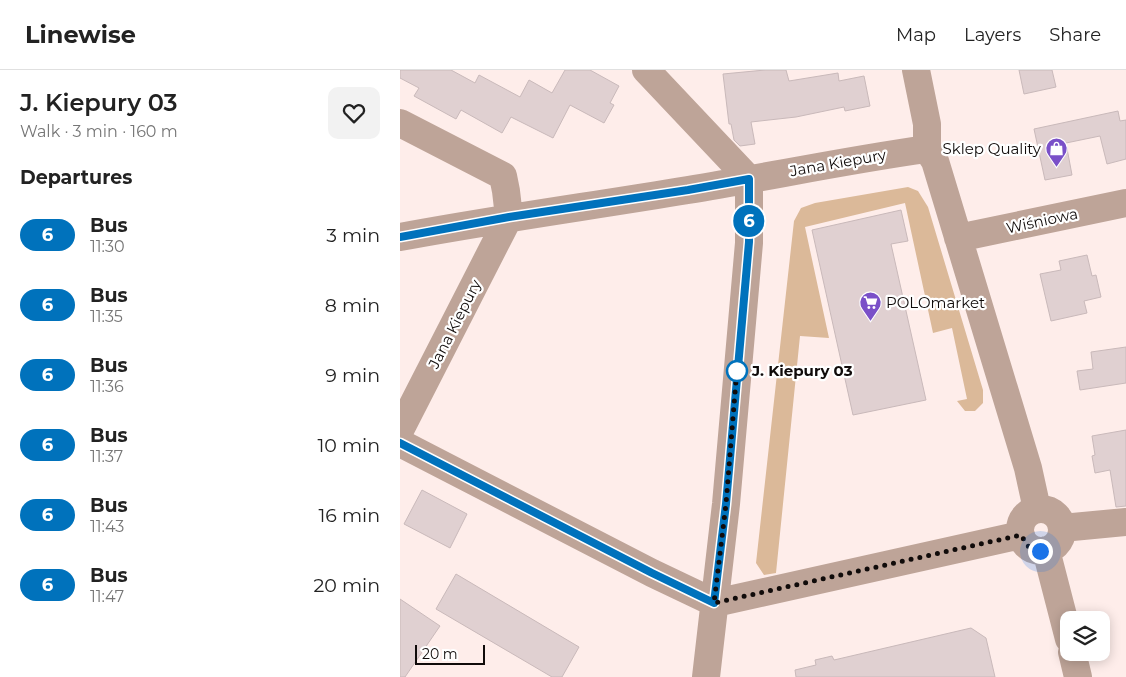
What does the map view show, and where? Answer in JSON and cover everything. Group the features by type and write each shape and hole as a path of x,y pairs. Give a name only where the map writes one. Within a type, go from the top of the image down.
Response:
{"street":[{"path":"646,70 749,179 749,242 726,504 706,677"},
{"path":"916,70 927,124 927,149 936,161 1025,459 1037,509"},
{"path":"400,123 503,176 509,217"},
{"name":"Jana Kiepury","path":"400,237 509,217 688,190 927,149"},
{"name":"Wiśniowa","path":"958,238 1126,203"},
{"name":"Jana Kiepury","path":"400,430 509,217"},
{"path":"400,443 714,603 1021,535"},
{"path":"1037,509 1051,511 1056,515 1062,528 1058,542 1053,547 1040,551 1028,546 1021,535 1020,526 1023,518 1029,512 1037,509"},
{"path":"1062,528 1126,522"},
{"path":"1046,550 1062,611"},
{"path":"1074,661 1078,677"}],"shaded area":[{"path":"908,187 918,191 928,207 983,390 983,403 975,411 965,411 957,401 967,399 952,328 933,333 905,203 805,227 829,338 800,336 776,573 764,575 756,563 794,221 801,208 815,203"}],"building":[{"path":"400,70 451,70 475,83 479,75 520,97 529,80 552,93 565,70 590,70 619,86 610,103 614,105 604,123 570,105 553,138 511,117 502,133 461,110 456,119 414,96 419,88 400,78"},
{"path":"786,70 789,81 838,73 839,81 864,76 870,106 845,111 844,107 796,117 751,122 755,144 740,146 734,140 731,124 729,124 723,74"},
{"path":"1019,70 1052,70 1056,87 1024,94"},
{"path":"1118,111 1120,121 1126,120 1126,159 1107,164 1100,136 1066,143 1072,175 1045,180 1034,129"},
{"name":"POLOmarket","path":"901,210 908,241 891,244 926,400 853,415 812,230"},
{"path":"1087,255 1092,276 1096,275 1101,297 1084,301 1087,313 1051,321 1040,274 1061,270 1059,261"},
{"path":"1126,347 1126,383 1080,390 1077,371 1093,369 1091,352"},
{"path":"1126,430 1126,506 1116,507 1110,470 1095,473 1092,456 1095,455 1092,436"},
{"path":"422,490 467,514 450,548 404,524"},
{"path":"456,574 579,647 562,677 552,677 436,609"},
{"path":"400,599 440,626 405,677 400,677"},
{"path":"971,628 986,638 995,677 796,677 795,670 816,665 815,660 832,656 834,660"}],"bus line":[{"name":"6","path":"400,237 509,217 749,179 749,242 733,404 726,504 714,603 400,443"}],"place":[{"name":"Sklep Quality","path":"1057,168"},
{"name":"POLOmarket","path":"870,322"},
{"name":"J. Kiepury 03","path":"737,371"}],"route":[{"path":"737,371 737,368 726,504 714,603 1021,535 1023,541 1028,546 1040,551"}]}
